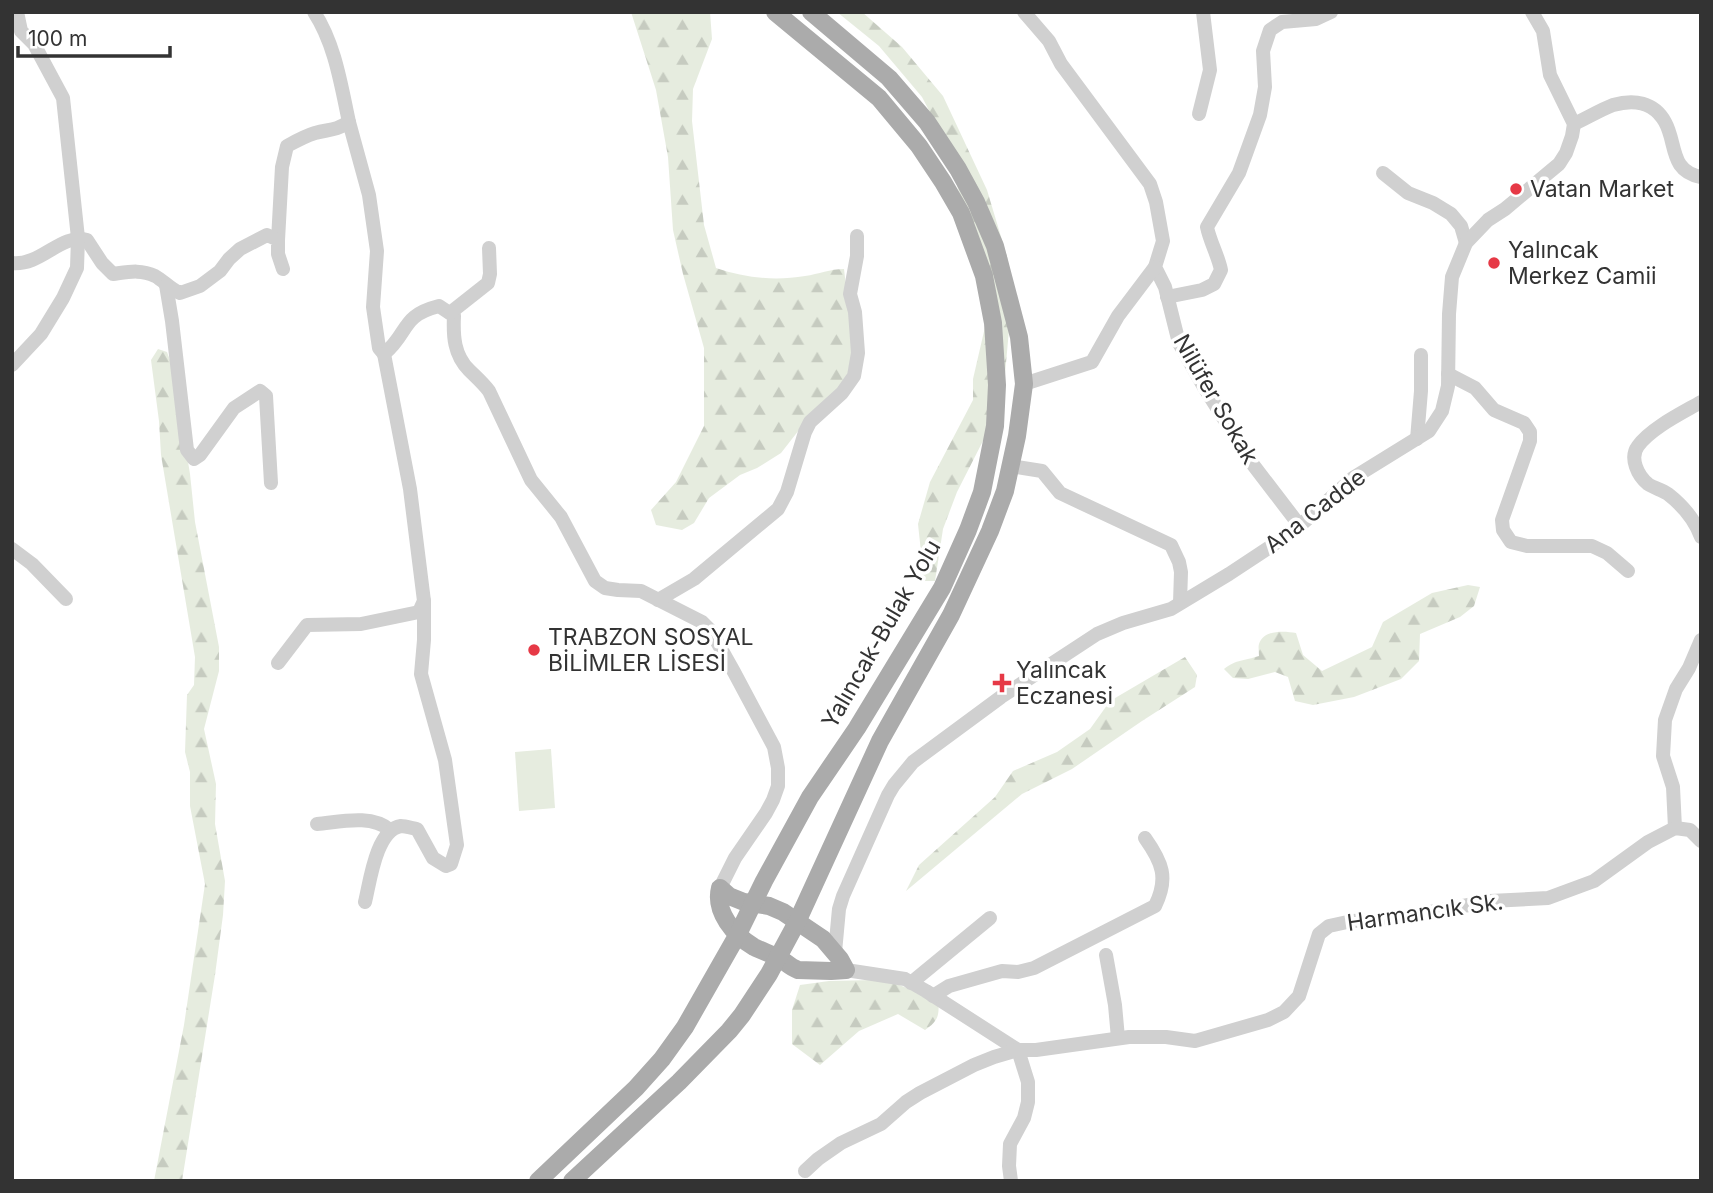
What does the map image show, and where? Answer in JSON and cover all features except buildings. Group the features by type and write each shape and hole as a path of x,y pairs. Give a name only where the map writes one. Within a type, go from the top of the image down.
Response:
{"main road":[{"name":"Yalıncak-Bulak Yolu","path":"538,1181 636,1088 662,1059 685,1027 738,934 810,797 857,728 942,587 982,492 995,426 997,385 993,323 984,276 961,213 919,146 878,98 775,12"},
{"name":"Yalıncak-Bulak Yolu","path":"572,1181 679,1082 729,1031 779,958 880,741 951,615 1004,491 1017,436 1024,384 1019,337 995,246 976,202 927,122 889,78 811,12"},
{"path":"720,888 729,896 753,904 776,908 823,939 846,970 798,970 749,944 720,909 720,888"}],"street":[{"path":"12,365 41,334 63,298 77,268 78,237 63,99 34,44 21,31 17,12"},
{"path":"314,12 338,69 370,206 377,251 373,307 379,348 384,354 410,489 424,601 421,674 445,760 457,845 451,864 446,866 433,858 417,830 402,826 390,830 380,843 365,902"},
{"path":"1024,12 1049,41 1061,64 1150,184 1163,241 1155,267 1118,316 1092,362 1024,384"},
{"path":"1199,114 1210,70 1203,12"},
{"path":"1167,297 1202,290 1214,284 1222,270 1207,227 1239,173 1260,115 1265,87 1263,51 1270,30 1282,22 1315,19 1331,12"},
{"path":"1532,12 1543,31 1550,75 1574,124 1613,105 1643,103 1654,108 1665,122 1675,156 1684,170 1701,177"},
{"path":"283,269 278,254 278,240 282,167 287,146 316,133 337,130 349,122"},
{"name":"Ana Cadde","path":"835,952 839,909 849,878 894,785 913,762 1000,697 1097,634 1171,609 1229,574 1300,526 1353,478 1429,431 1442,411 1448,386 1452,277 1466,243 1488,220 1559,164 1566,153 1574,124"},
{"path":"1383,173 1408,193 1451,214 1461,226 1466,243"},
{"path":"12,263 20,264 38,259 56,246 78,237 87,240 102,263 114,274 136,270 155,276 180,293 200,286 220,271 240,249 267,235 278,240"},
{"path":"658,600 694,579 778,509 787,492 810,422 842,393 854,376 858,354 855,312 850,294 858,256 857,236"},
{"path":"450,313 488,283 489,248"},
{"name":"Nilüfer Sokak","path":"1155,267 1165,288 1179,342 1204,387 1251,462 1300,526"},
{"path":"166,285 187,450 194,458 200,454 234,408 260,391 266,396 271,482"},
{"path":"384,354 393,346 410,319 424,310 439,306 454,316 453,338 461,361 489,391 531,480 561,517 595,581 605,588 641,591 702,622 710,631 774,747 778,768 778,786 766,813 735,859 720,888"},
{"path":"1417,439 1421,355"},
{"path":"1448,374 1475,388 1494,410 1524,423 1530,432 1531,441 1502,520 1503,530 1511,542 1527,546 1592,546 1606,552 1628,570"},
{"path":"1701,402 1649,435 1636,448 1634,463 1639,475 1650,485 1668,494 1696,523 1701,537"},
{"path":"1010,466 1042,471 1060,493 1171,545 1181,572 1180,603"},
{"path":"12,549 32,564 66,599"},
{"path":"278,663 307,625 361,624 419,612 424,601"},
{"path":"1701,640 1676,689 1665,720 1663,756 1673,787 1675,828 1690,830 1701,841"},
{"path":"317,824 356,820 384,825 390,830"},
{"name":"Harmancık Sk.","path":"805,1171 841,1143 881,1124 920,1093 994,1057 1018,1051 1129,1037 1166,1037 1195,1041 1268,1020 1284,1012 1299,996 1319,934 1329,926 1352,920 1393,919 1490,901 1548,898 1594,881 1648,842 1675,828"},
{"path":"933,996 949,986 1002,971 1018,972 1034,968 1156,906 1161,894 1162,874 1158,856 1145,838"},
{"path":"911,983 990,918"},
{"path":"1106,955 1118,1038"},
{"path":"846,970 905,979 1018,1051 1028,1082 1028,1102 1024,1118 1010,1144 1011,1181"}],"green space":[{"path":"631,12 710,12 712,39 693,89 692,121 704,225 716,268 771,278 794,278 844,269 854,354 849,375 781,453 740,475 709,498 694,523 682,530 656,525 651,510 676,482 704,426 704,348 673,230 668,157 656,90"},
{"path":"837,12 862,12 902,47 943,96 987,190 1008,260 1011,308 1004,385 987,433 957,492 943,529 935,581 920,581 917,563 921,552 918,524 930,482 973,400 973,379 985,327 972,229 947,145 922,97 879,46"},
{"path":"158,349 167,352 173,368 195,522 219,647 219,671 204,729 216,784 215,824 225,881 223,915 182,1181 154,1181 184,1025 205,884 190,806 190,772 185,752 187,695 194,685 195,657 161,455 151,360"},
{"path":"1468,585 1480,587 1474,606 1460,617 1420,634 1419,661 1401,679 1354,697 1313,705 1295,701 1288,677 1275,672 1248,679 1233,678 1224,669 1259,656 1262,639 1270,633 1281,632 1296,633 1303,655 1322,671 1372,647 1383,622 1432,593"},
{"path":"1185,657 1197,675 1195,687 1072,769 1022,794 906,891 919,865 995,797 1013,771 1057,752 1090,729 1110,701"},
{"path":"551,749 555,808 519,811 515,752"},
{"path":"874,980 897,984 938,1001 935,1021 925,1030 898,1014 859,1031 820,1065 792,1044 792,1010 800,985"}],"place":[{"name":"Vatan Market","path":"1516,189"},
{"name":"Yalıncak Merkez Camii","path":"1494,263"},
{"name":"TRABZON SOSYAL BİLİMLER LİSESİ","path":"534,650"},
{"name":"Yalıncak Eczanesi","path":"1002,683"}]}
